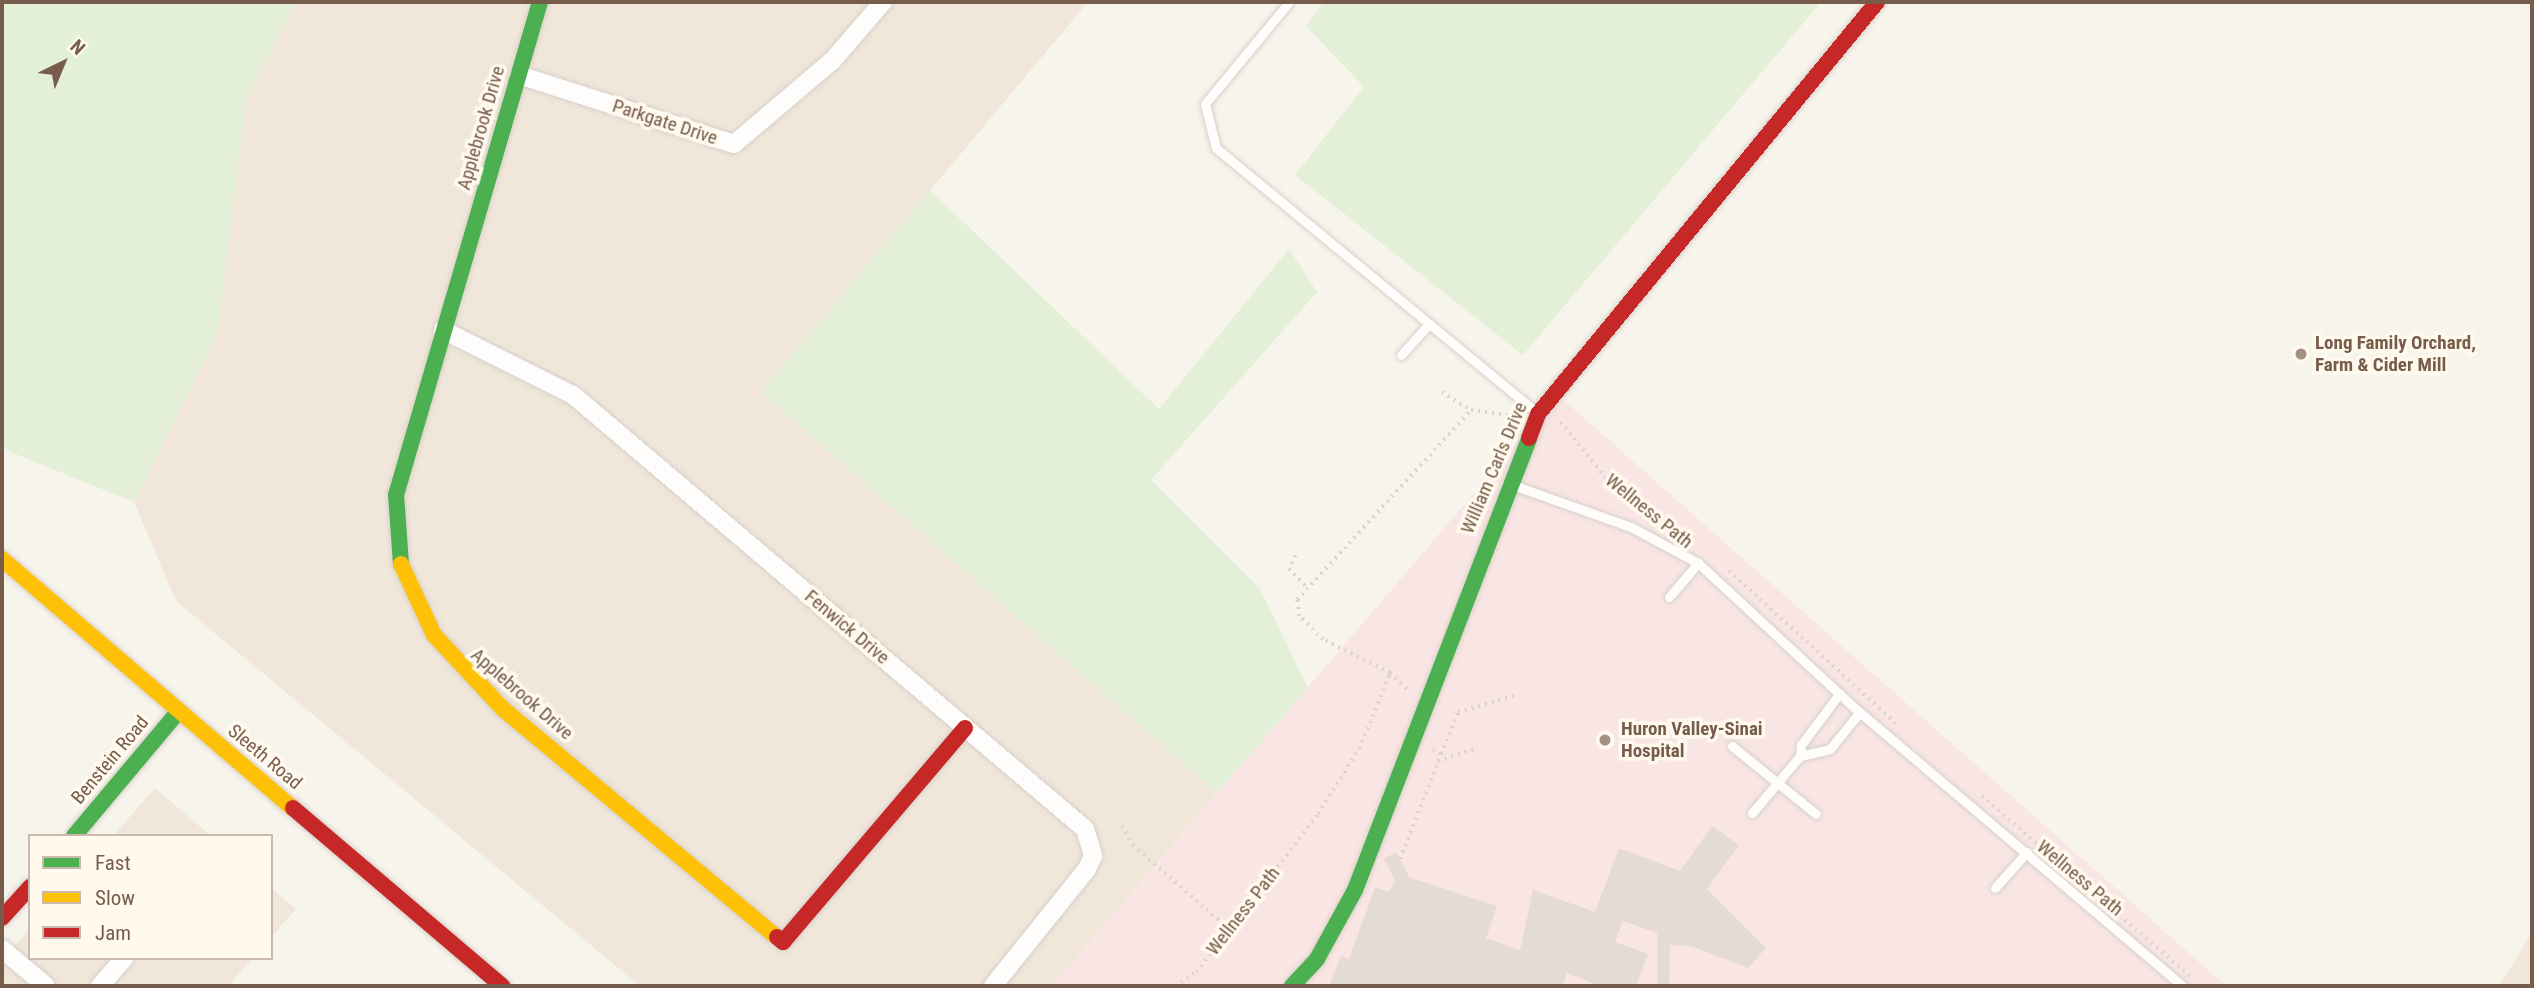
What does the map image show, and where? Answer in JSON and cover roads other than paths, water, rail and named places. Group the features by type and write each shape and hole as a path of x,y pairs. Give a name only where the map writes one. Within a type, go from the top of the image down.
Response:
{"street":[{"name":"Applebrook Drive","path":"540,2 396,495 395,525 401,566 434,635 503,709 783,942 965,728"},
{"name":"Parkgate Drive","path":"519,75 734,144 832,61 883,2"},
{"name":"William Carls Drive","path":"1292,986 1317,960 1355,890 1508,483 1537,415 1877,2"},
{"name":"Fenwick Drive","path":"443,330 573,395 1084,830 1093,856 1072,892 993,986"},
{"name":"Sleeth Road","path":"2,559 502,986"},
{"name":"Benstein Road","path":"76,834 179,711"},
{"path":"2,918 28,889"},
{"path":"2,949 46,986"},
{"path":"100,986 122,960"}],"lane":[{"path":"1289,2 1205,104 1216,148 1537,415"},
{"path":"1401,355 1429,324"},
{"path":"1508,483 1631,527 1698,563 1859,712 2184,986"},
{"path":"1669,597 1698,563"},
{"path":"1752,813 1800,756 1801,745 1839,694"},
{"path":"1800,756 1830,749 1859,712"},
{"path":"1732,746 1774,787 1816,814"},
{"path":"1995,888 2027,852"}],"place":[{"name":"Long Family Orchard, Farm & Cider Mill","path":"2301,354"},
{"name":"Huron Valley-Sinai Hospital","path":"1605,740"}]}
